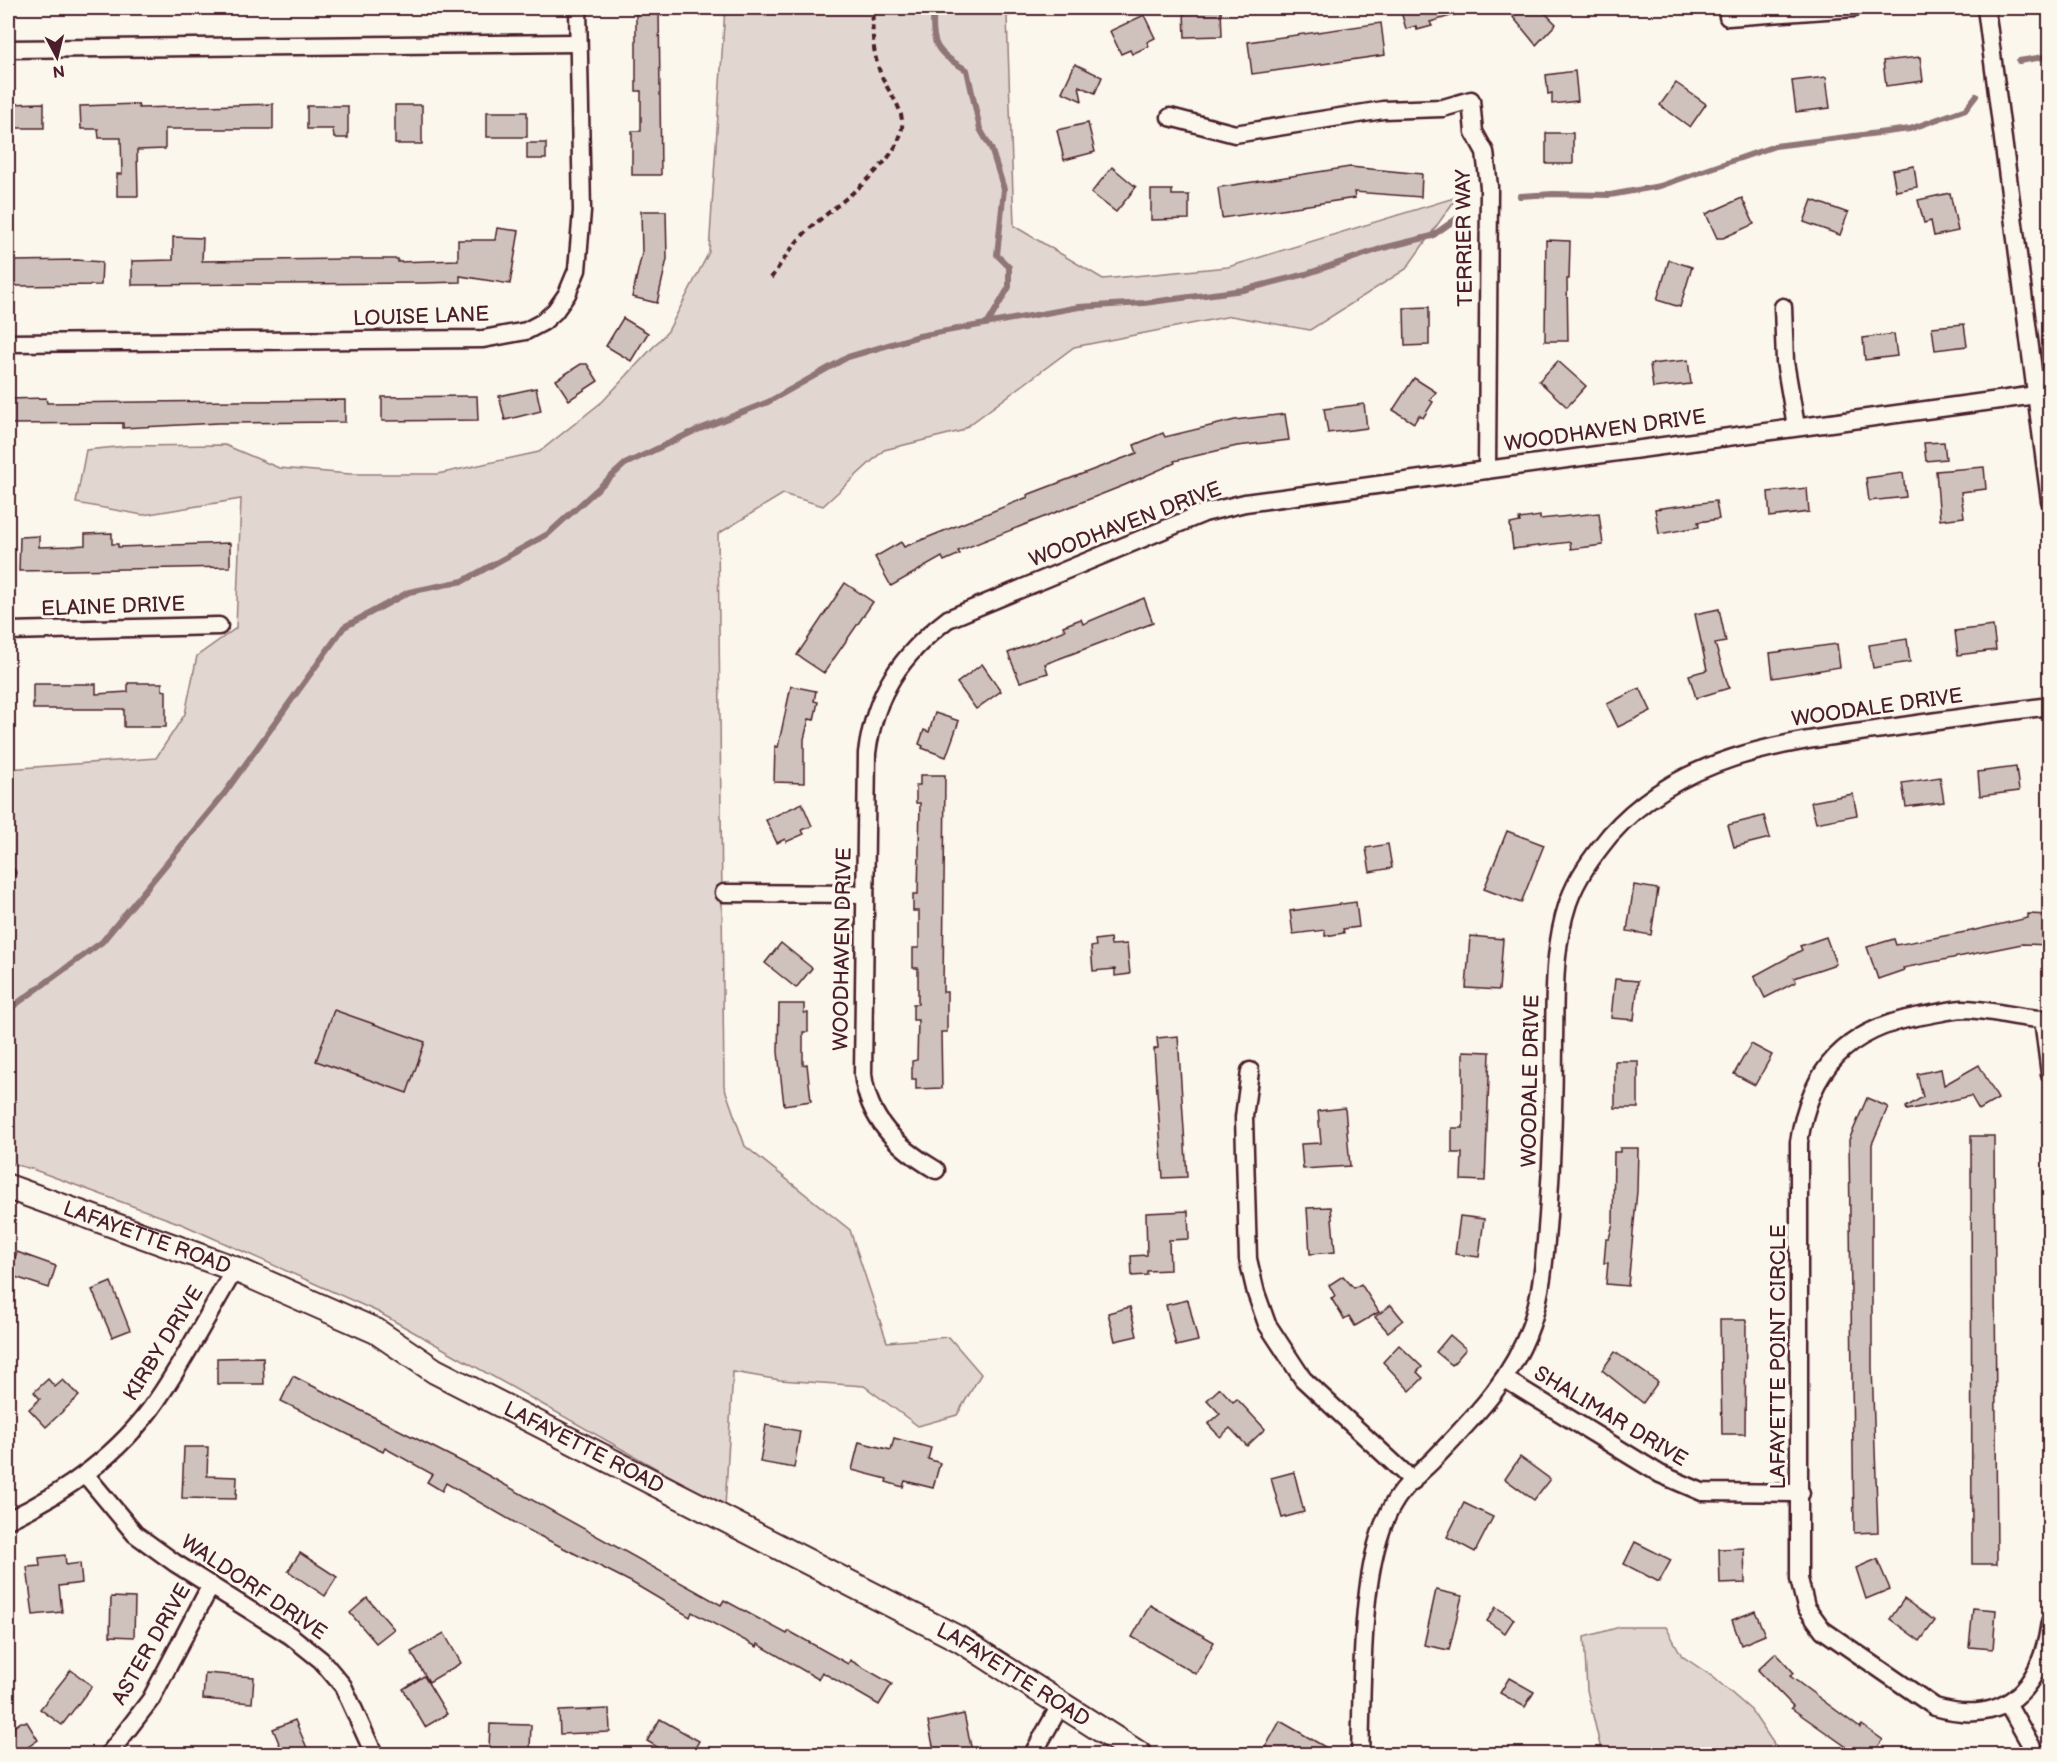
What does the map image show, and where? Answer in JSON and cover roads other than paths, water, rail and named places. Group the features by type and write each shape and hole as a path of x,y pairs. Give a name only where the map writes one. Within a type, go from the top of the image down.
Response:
{"main road":[{"name":"LAFAYETTE ROAD","path":"8,1187 235,1269 376,1331 435,1371 959,1639 1139,1755"}],"street":[{"name":"LOUISE LANE","path":"8,343 476,339 526,331 543,322 555,311 567,294 577,270 582,211 578,8"},
{"path":"1728,17 1854,8"},
{"path":"1986,8 2049,501"},
{"path":"8,49 578,44"},
{"name":"TERRIER WAY","path":"1170,117 1235,134 1383,110 1443,108 1471,100 1474,132 1485,152 1489,187 1487,470"},
{"path":"1783,306 1785,362 1796,426"},
{"name":"WOODHAVEN DRIVE","path":"936,1170 909,1154 888,1134 865,1095 863,1074 867,753 871,723 886,686 913,649 948,620 1204,513 1245,502 2036,395"},
{"name":"ELAINE DRIVE","path":"8,631 219,626"},
{"name":"WOODALE DRIVE","path":"1360,1755 1372,1558 1394,1502 1471,1420 1505,1379 1528,1331 1540,1289 1554,1136 1554,975 1568,904 1593,856 1633,812 1658,792 1687,774 1721,760 1760,748 1817,738 2049,706"},
{"path":"724,893 865,894"},
{"name":"LAFAYETTE POINT CIRCLE","path":"2049,1074 2043,1019 1960,1009 1910,1018 1879,1027 1852,1041 1825,1067 1807,1104 1799,1142 1801,1492 1799,1579 1806,1607 1823,1630 1935,1707 1954,1712 1971,1713 2007,1703 2024,1691 2043,1659 2049,1622"},
{"path":"1250,1071 1244,1117 1248,1259 1256,1293 1267,1324 1303,1379 1413,1481"},
{"name":"KIRBY DRIVE","path":"8,1520 55,1495 85,1474 126,1435 156,1402 235,1269"},
{"name":"SHALIMAR DRIVE","path":"1505,1379 1660,1474 1685,1486 1717,1494 1801,1492"},
{"name":"WALDORF DRIVE","path":"85,1474 135,1534 175,1563 291,1636 321,1660 343,1686 374,1755"},
{"name":"ASTER DRIVE","path":"109,1755 151,1699 211,1585"},
{"path":"2007,1703 2036,1755"},
{"path":"1034,1755 1060,1704"}],"waterway":[{"path":"934,8 933,30 937,46 948,58 967,70 980,129 991,148 1004,189 997,255 1009,267 1009,287 988,323"},
{"path":"2019,61 2050,56"},
{"path":"1520,196 1610,195 1660,186 1775,146 1910,129 1966,109 1976,96"},
{"path":"8,1010 102,942 224,794 344,627 409,592 463,581 548,534 625,464 690,433 768,402 848,357 919,336 1079,307 1144,303 1243,290 1306,274 1383,248 1432,236 1456,219"}]}
